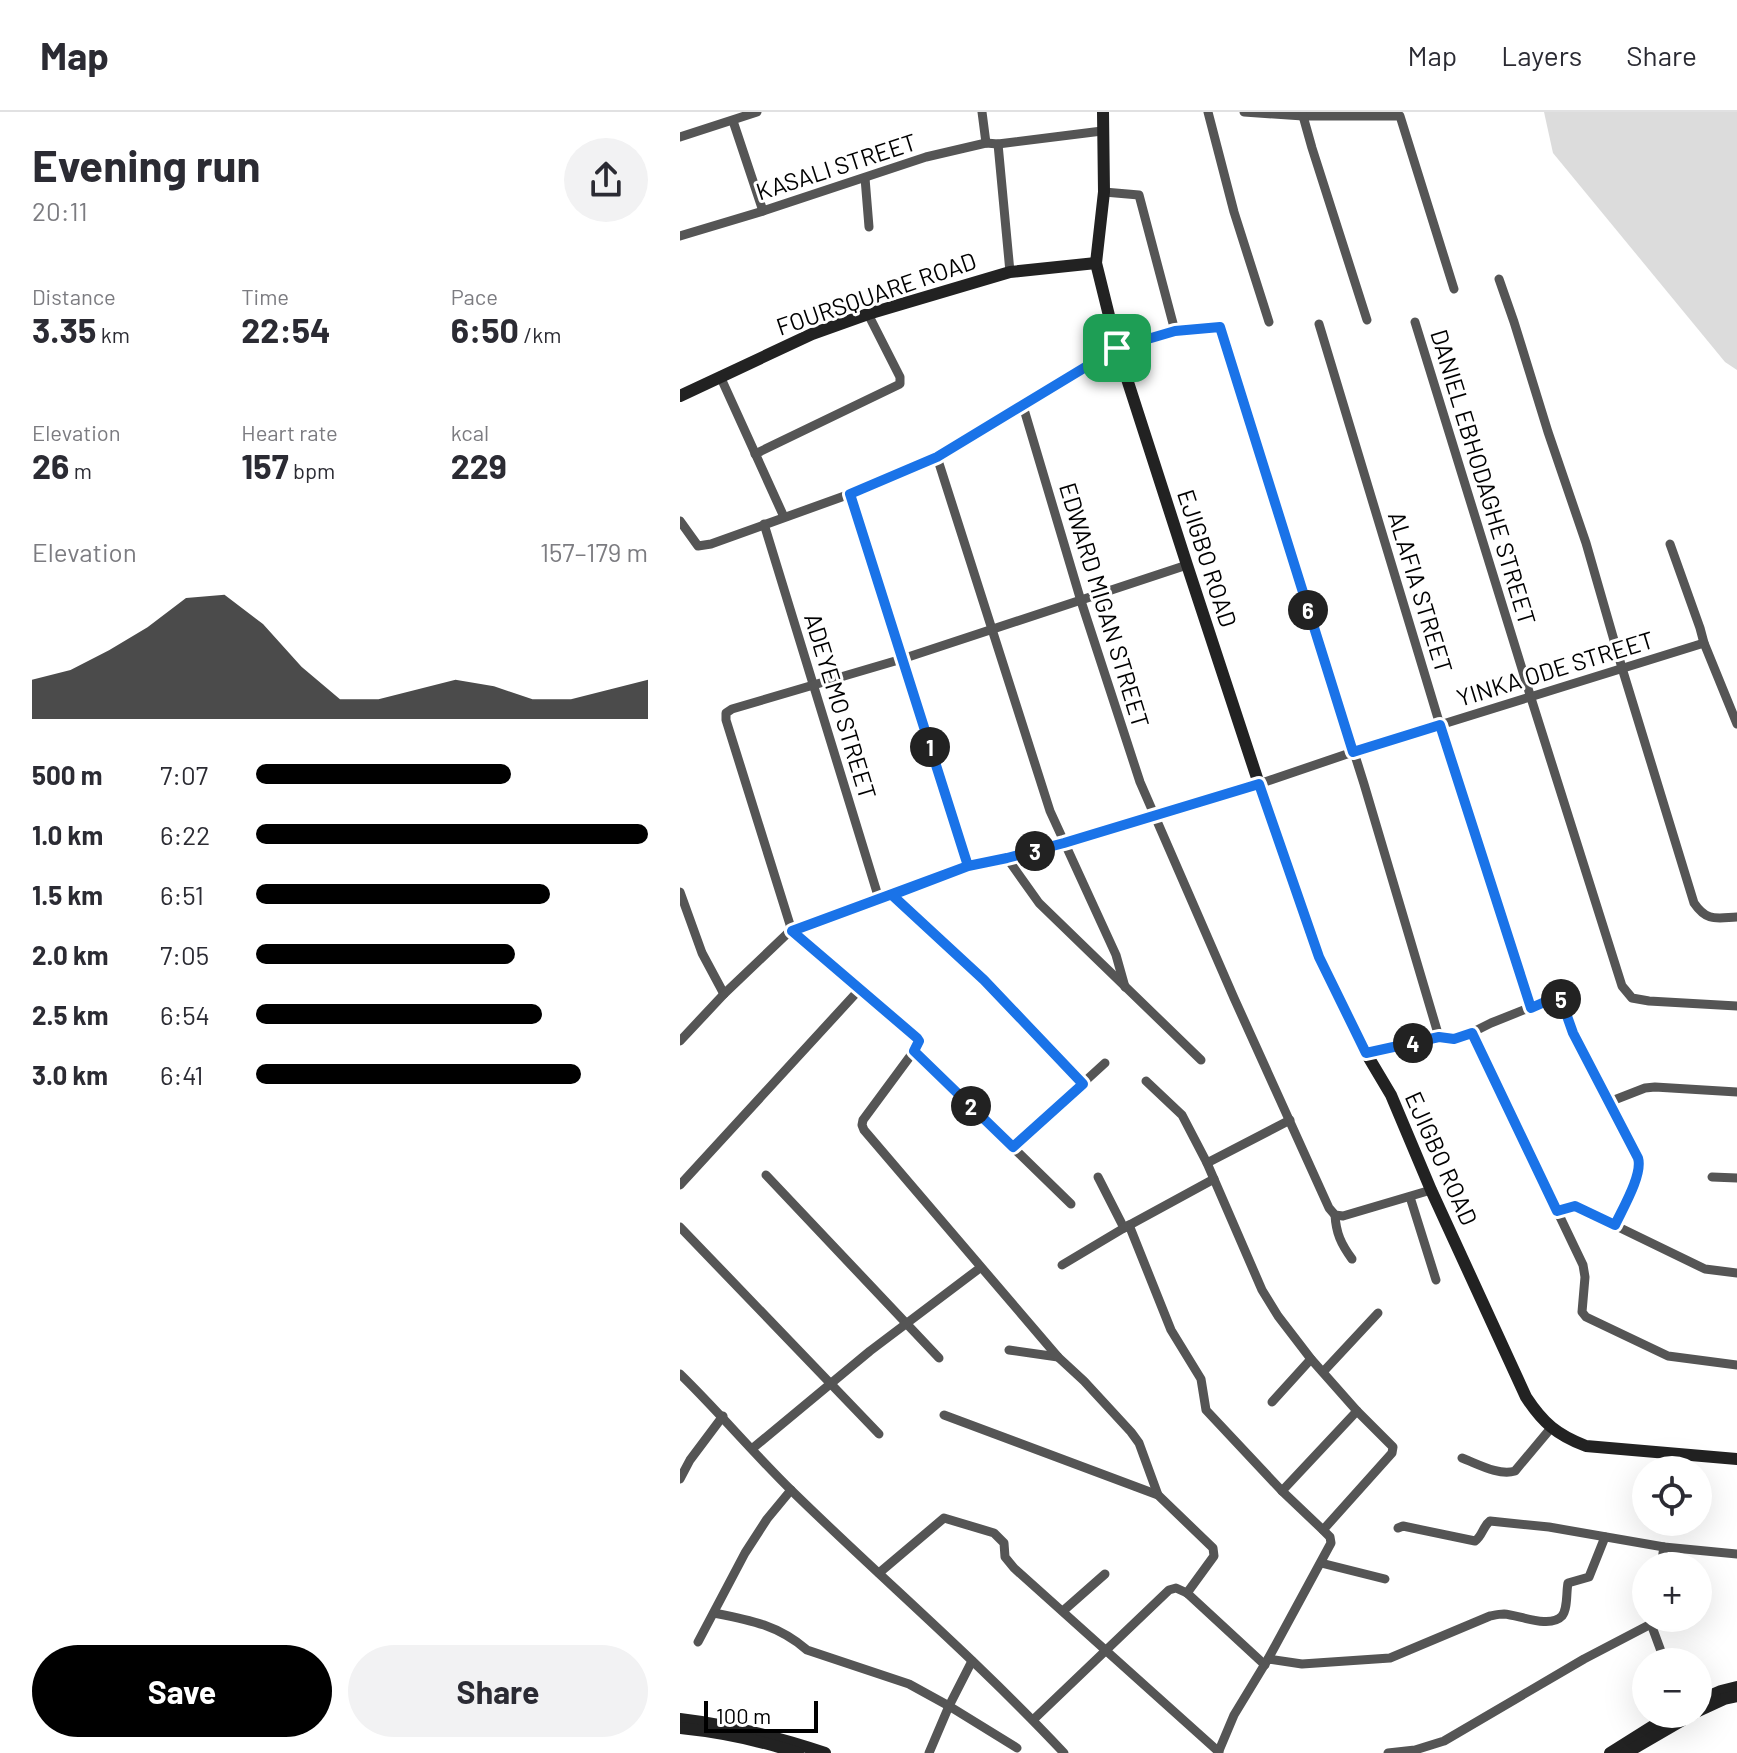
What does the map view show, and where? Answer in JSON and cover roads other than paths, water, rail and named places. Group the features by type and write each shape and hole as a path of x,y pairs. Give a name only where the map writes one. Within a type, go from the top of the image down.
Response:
{"street":[{"path":"680,137 757,112"},
{"path":"982,112 986,143"},
{"path":"1096,263 1104,192 1103,112"},
{"path":"1208,112 1234,212 1269,322"},
{"path":"1244,112 1303,116 1400,116 1454,289"},
{"path":"1303,116 1367,320"},
{"path":"733,121 763,211"},
{"name":"KASALI STREET","path":"680,236 926,157 986,143 1102,131"},
{"path":"998,144 1010,272"},
{"path":"865,178 869,227"},
{"path":"1104,192 1139,195 1175,331"},
{"name":"FOURSQUARE ROAD","path":"680,396 812,334 868,314 1010,272 1096,263"},
{"name":"EJIGBO ROAD","path":"1096,263 1117,348 1259,784 1319,957 1366,1053 1391,1095 1526,1397 1551,1428 1566,1439 1586,1446 1737,1459"},
{"path":"1499,279 1586,543 1694,903 1702,914 1714,918 1737,917"},
{"path":"755,454 900,384 900,377 868,314"},
{"name":"DANIEL EBHODAGHE STREET","path":"1415,322 1622,986 1632,998 1649,1001 1737,1006"},
{"name":"ALAFIA STREET","path":"1319,324 1440,725 1531,1008"},
{"path":"680,521 698,546 711,544 850,494 937,457 1117,348 1175,331 1220,327 1439,1037"},
{"path":"720,376 784,517"},
{"name":"EDWARD MIGAN STREET","path":"1023,406 1081,601 1140,782 1329,1208 1335,1215 1341,1244 1352,1259"},
{"path":"937,457 1050,811 1116,955 1125,987"},
{"path":"850,494 968,866"},
{"name":"ADEYEMO STREET","path":"764,524 879,899"},
{"path":"1670,544 1704,643 1737,724"},
{"path":"1158,1495 1139,1443 1131,1432 1058,1357 980,1268 862,1125 919,1041 792,931 726,713 993,630 1187,565"},
{"name":"YINKA ODE STREET","path":"680,1041 724,994 792,931 968,866 1064,843 1259,784 1704,643"},
{"path":"1007,858 1039,903 1201,1060"},
{"path":"680,892 702,953 724,994"},
{"path":"892,895 984,980 1083,1084"},
{"path":"680,1185 859,990"},
{"path":"1366,1053 1439,1037 1454,1039 1556,997 1561,999 1573,1033 1641,1166 1615,1225"},
{"path":"1472,1033 1583,1265 1582,1312 1586,1317 1668,1356 1737,1365"},
{"path":"914,1051 1071,1204"},
{"path":"1013,1147 1105,1063"},
{"path":"1146,1081 1180,1112 1207,1163 1262,1290 1278,1316 1311,1359 1394,1449 1323,1530"},
{"path":"1609,1102 1655,1087 1737,1092"},
{"path":"1207,1163 1290,1120"},
{"path":"766,1175 939,1358"},
{"path":"879,1573 944,1518 994,1533 1004,1543 1005,1557 1014,1568 1219,1752 1234,1715 1321,1563 1331,1543 1330,1537 1206,1410 1201,1379 1171,1330 1127,1226 1098,1177"},
{"path":"1712,1177 1737,1178"},
{"path":"1062,1265 1214,1179"},
{"path":"1335,1215 1343,1216 1431,1190"},
{"path":"1410,1197 1436,1280"},
{"path":"1557,1211 1575,1206 1705,1269 1737,1273"},
{"path":"680,1227 879,1434"},
{"path":"753,1448 830,1383 980,1268"},
{"path":"1323,1372 1378,1313"},
{"path":"1009,1350 1058,1357"},
{"path":"1272,1402 1311,1359"},
{"path":"680,1374 791,1490 972,1661 1064,1753"},
{"path":"1282,1491 1357,1411"},
{"path":"944,1415 1158,1495 1213,1548 1214,1556 1187,1593"},
{"path":"680,1479 690,1460 723,1416"},
{"path":"1462,1458 1502,1472 1515,1471 1551,1428"},
{"path":"698,1642 745,1553 791,1490"},
{"path":"1398,1528 1403,1526 1475,1541 1490,1521 1549,1527 1664,1547 1737,1554"},
{"path":"1033,1720 1169,1590 1176,1588 1187,1593 1266,1662 1302,1664 1390,1658 1490,1616 1504,1614 1537,1621 1560,1618 1564,1612 1568,1583 1589,1577 1605,1537"},
{"path":"1663,1552 1664,1547"},
{"path":"1321,1563 1385,1579"},
{"path":"1063,1611 1105,1574"},
{"path":"714,1613 763,1623 793,1638 807,1650 909,1684 1017,1748"},
{"path":"1388,1753 1415,1750 1444,1741 1632,1632"},
{"path":"929,1753 972,1661"},
{"path":"1712,1695 1737,1687"},
{"path":"1712,1705 1737,1696"},
{"path":"680,1719 752,1731 825,1753"},
{"path":"680,1728 750,1739 798,1753"},
{"path":"1610,1753 1650,1728"},
{"path":"1626,1753 1669,1728"}]}
